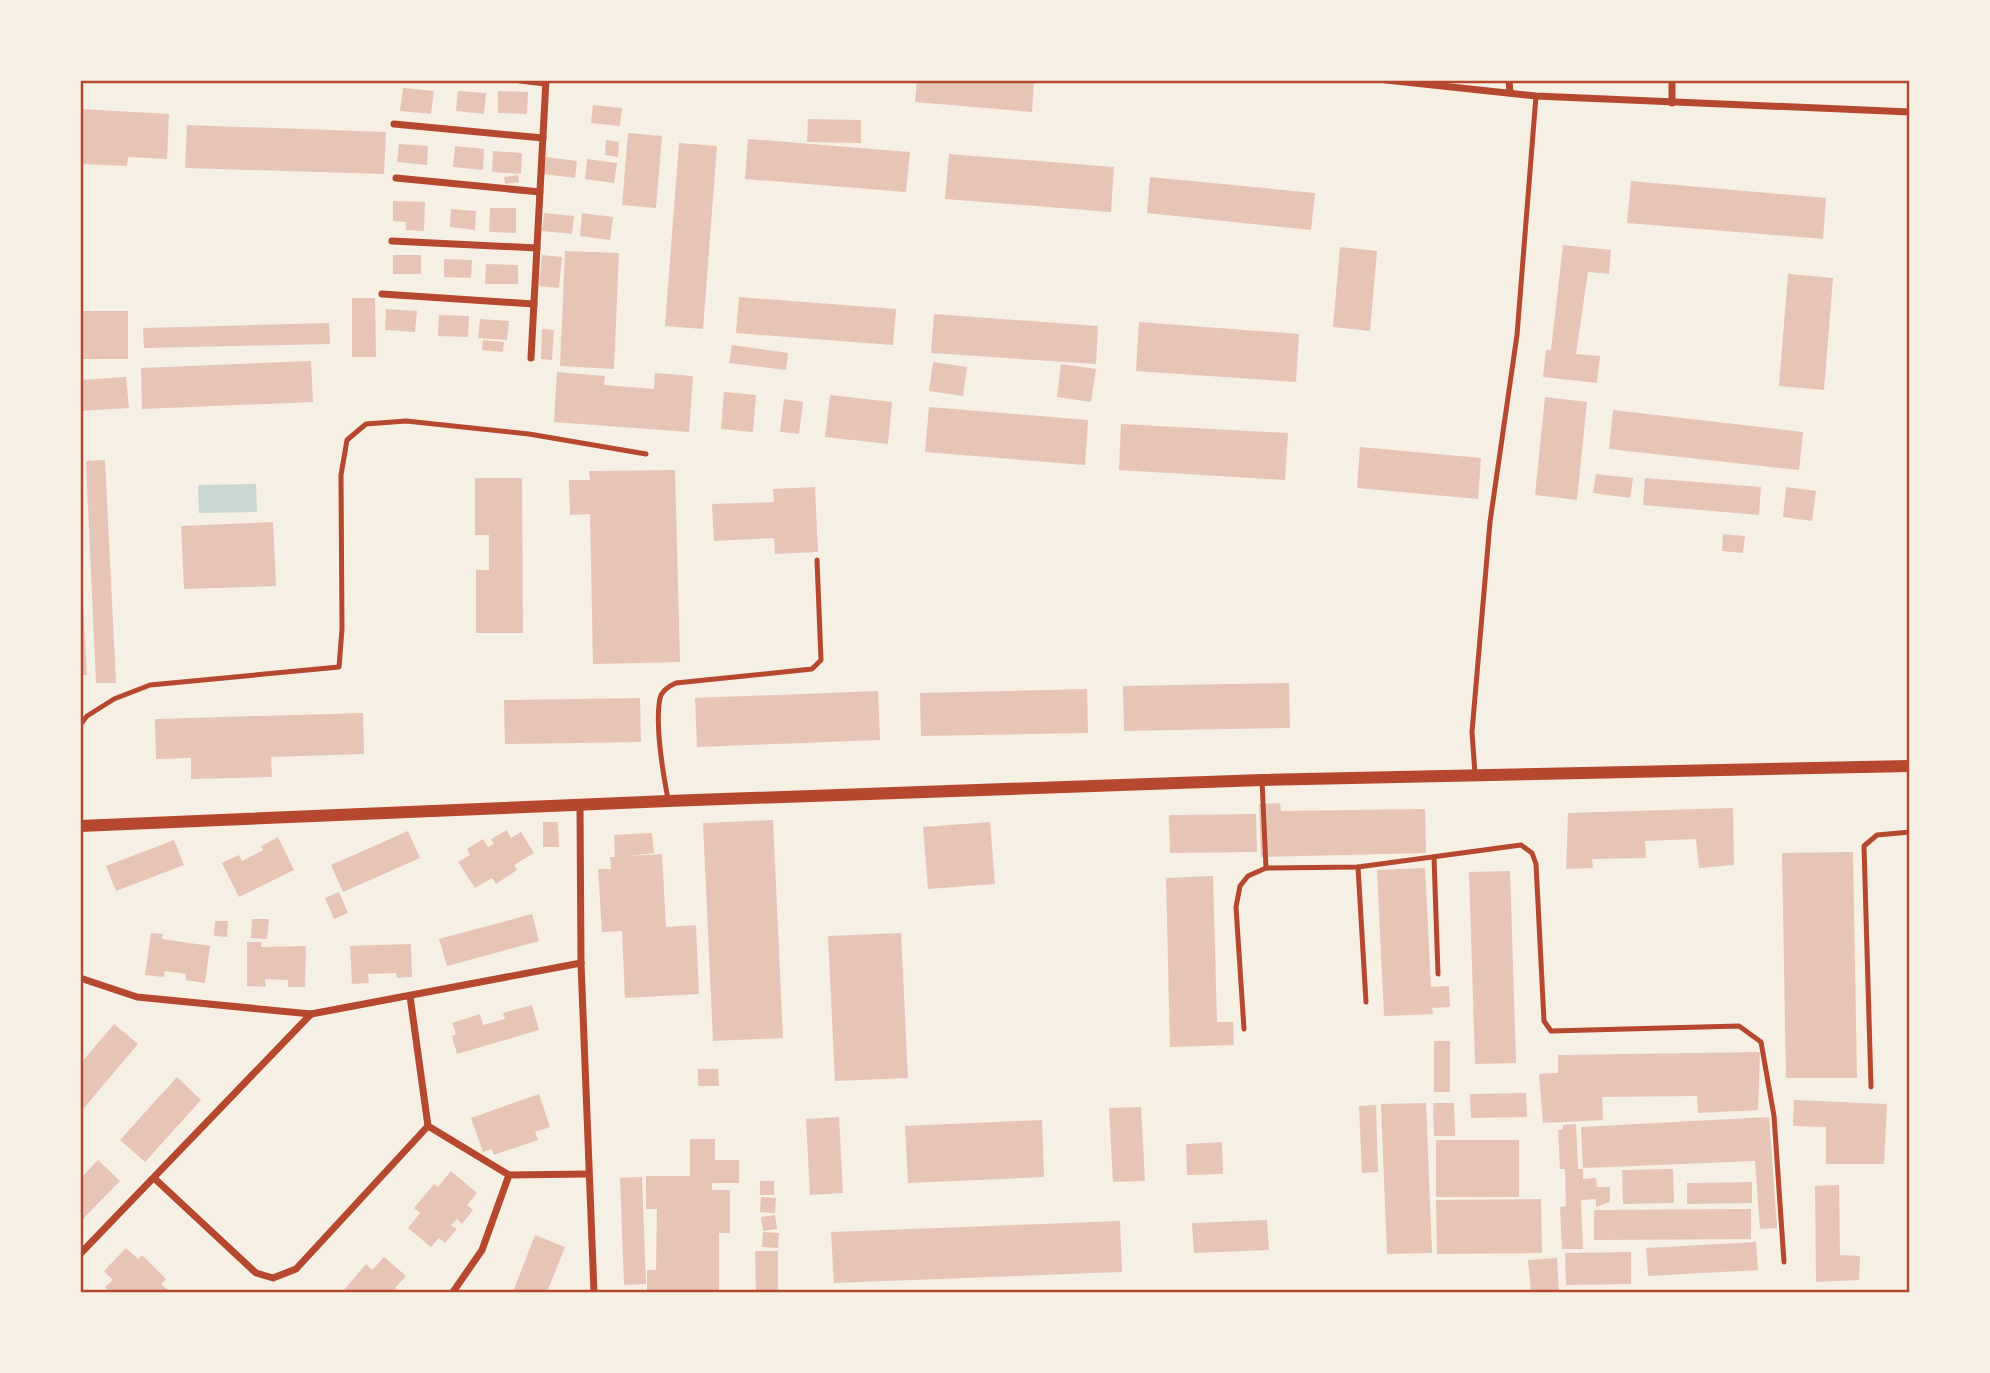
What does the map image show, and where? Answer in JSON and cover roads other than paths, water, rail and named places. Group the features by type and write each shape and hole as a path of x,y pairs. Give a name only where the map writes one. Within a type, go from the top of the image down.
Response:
{"street":[{"path":"520,80 545,82 531,358"},
{"path":"1386,80 1536,96 1909,112"},
{"path":"1510,80 1510,93"},
{"path":"1672,80 1672,103"},
{"path":"394,124 543,138"},
{"path":"396,178 540,192"},
{"path":"392,241 537,248"},
{"path":"382,294 534,304"},
{"path":"80,826 668,800 1262,780 1909,766"},
{"path":"580,805 581,963 594,1293"},
{"path":"80,978 137,996 311,1014 581,963"},
{"path":"410,996 428,1126"},
{"path":"80,1254 311,1014"},
{"path":"428,1126 509,1175 588,1174"},
{"path":"154,1178 256,1273 273,1278 296,1269 428,1126"},
{"path":"453,1293 482,1250 509,1175"}],"lane":[{"path":"1475,774 1472,732 1490,522 1517,335 1536,96"},
{"path":"80,725 87,716 114,699 150,685 338,667 342,629 341,475 347,440 366,424 406,421 488,430 646,454"},
{"path":"668,800 662,764 660,697 667,687 676,683 817,666 821,660 817,560"},
{"path":"1262,780 1266,868"},
{"path":"1871,1087 1864,846 1877,835 1909,832"},
{"path":"1244,1029 1236,907 1240,886 1248,876 1266,868 1358,867 1521,845 1532,853 1536,864 1544,1021 1551,1031 1739,1026 1761,1042 1774,1116 1784,1262"},
{"path":"1434,857 1438,974"},
{"path":"1358,867 1366,1002"}]}
